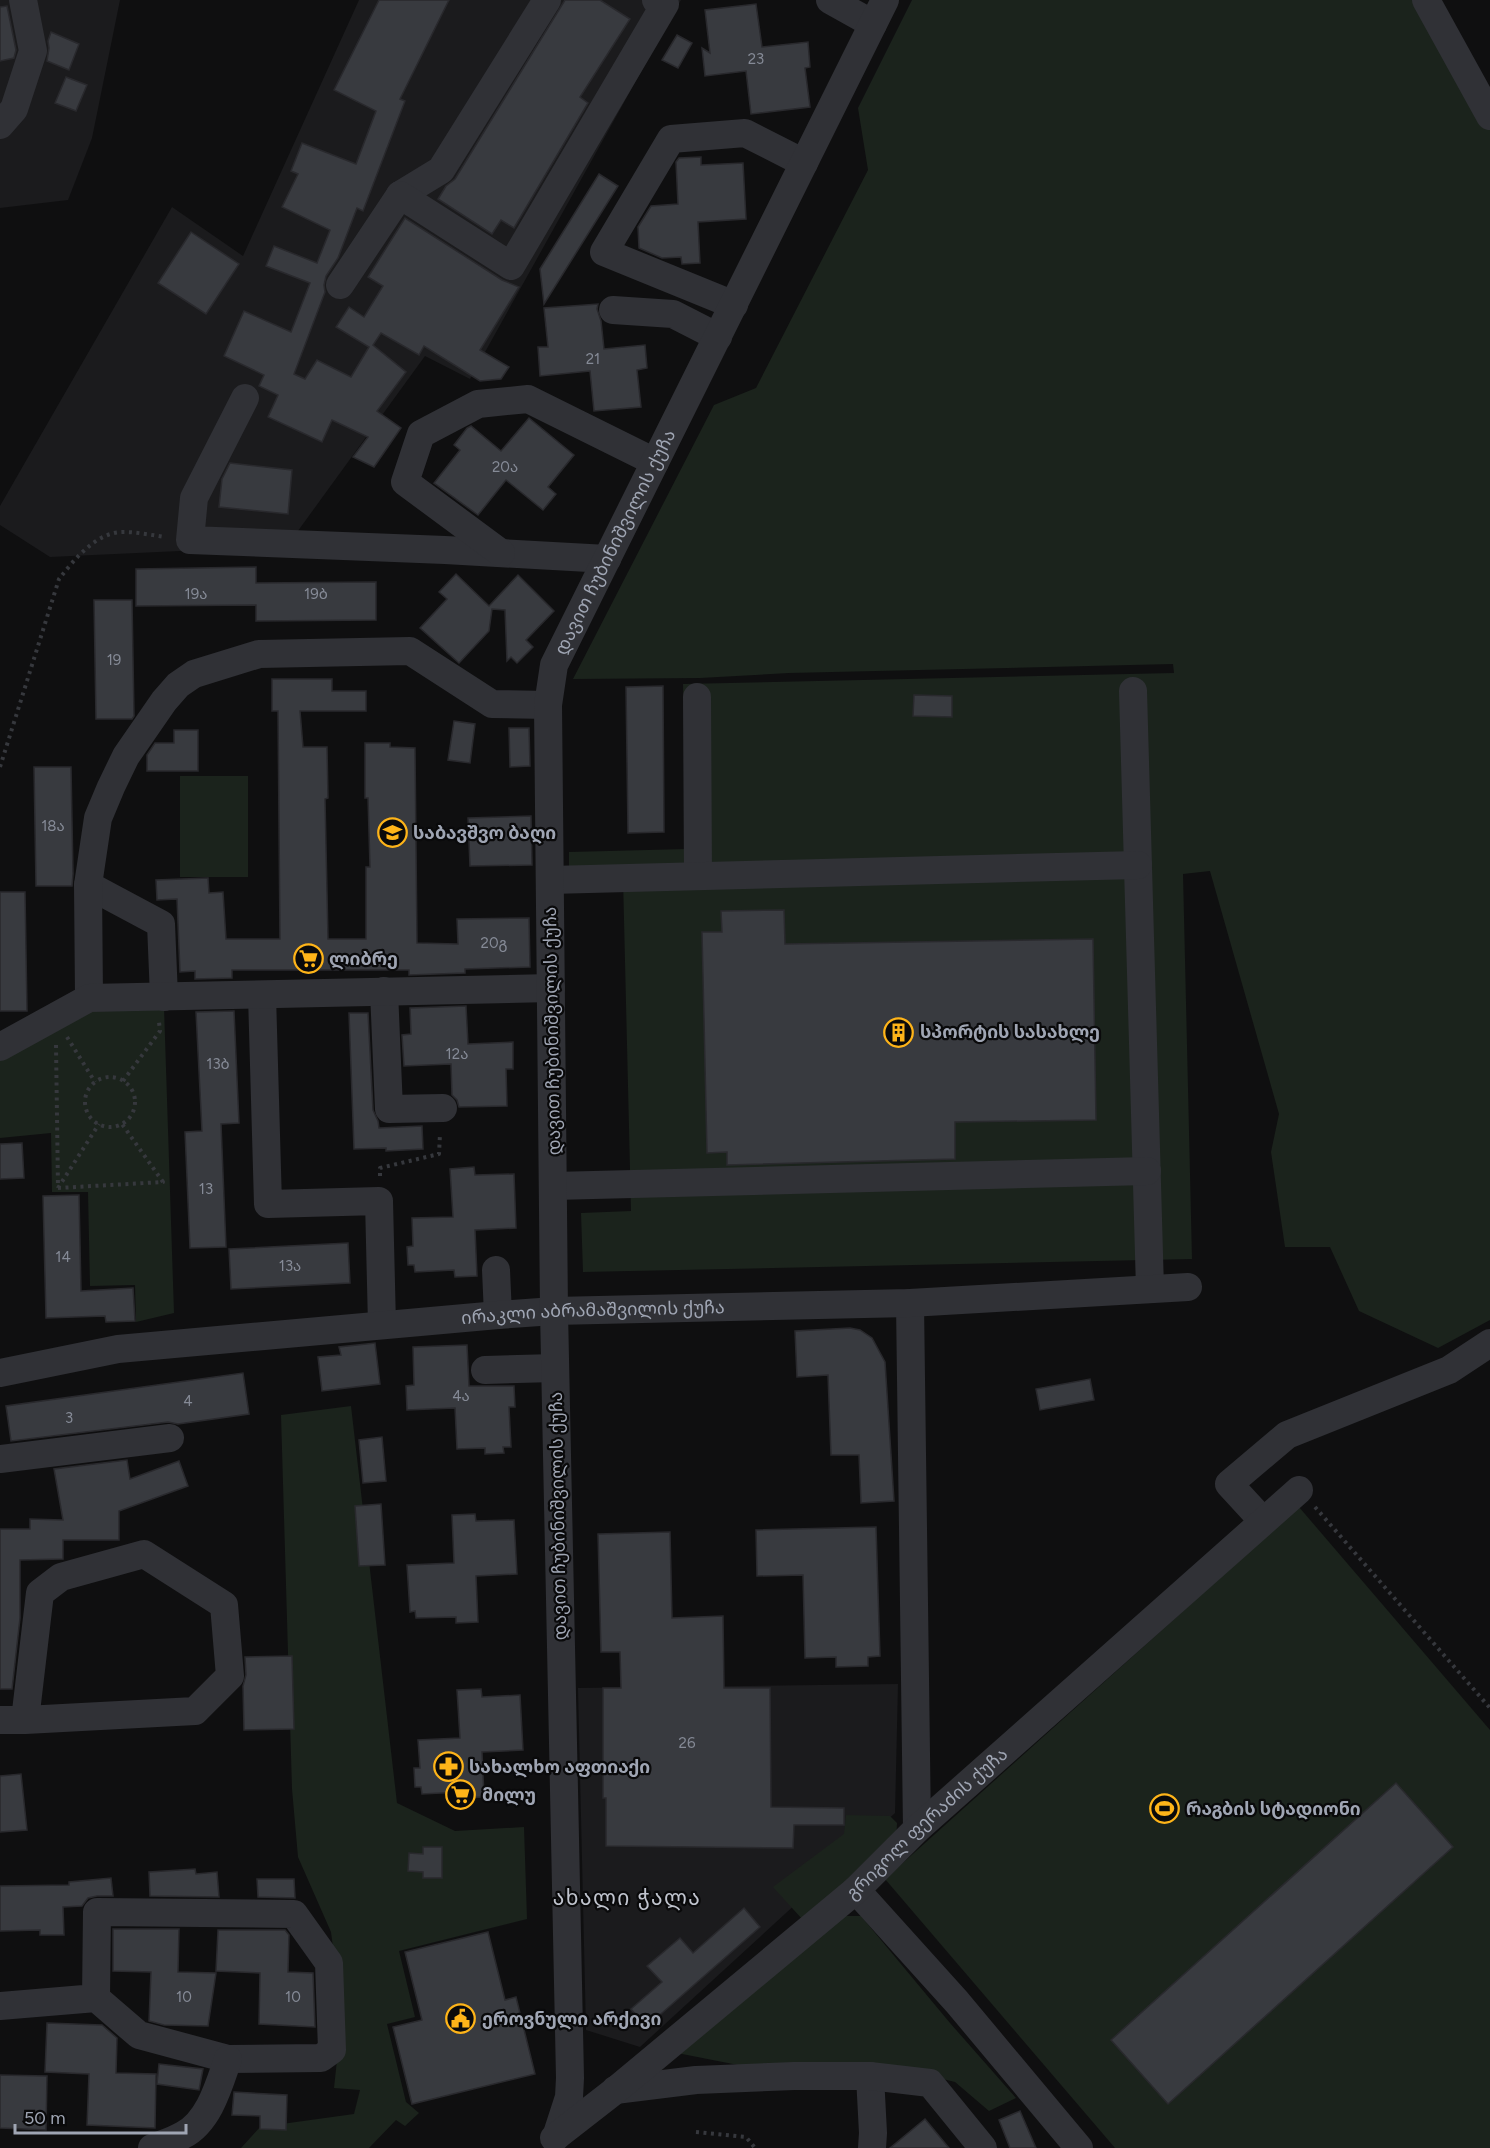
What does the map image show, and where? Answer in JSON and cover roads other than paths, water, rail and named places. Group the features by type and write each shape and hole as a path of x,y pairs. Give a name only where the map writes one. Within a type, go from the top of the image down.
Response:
{"street":[{"path":"0,125 14,109 33,51 23,0"},
{"path":"340,285 400,195 441,170 547,0"},
{"path":"400,195 511,266 664,4 656,0"},
{"path":"830,0 879,12"},
{"path":"1426,0 1490,116"},
{"name":"დავით ჩუბინიშვილის ქუჩა","path":"550,2143 568,2097 570,2078 554,1311 548,705 554,665 879,12"},
{"path":"734,305 604,252 671,139 745,133 804,164"},
{"path":"613,310 673,314 718,337"},
{"path":"245,398 194,498 190,540 607,559"},
{"path":"501,553 405,482 421,434 478,404 528,399 655,462"},
{"path":"89,998 88,885 98,818 126,756 164,700 178,685 194,674 259,654 410,651 492,704 548,705"},
{"path":"1133,692 1150,1288"},
{"path":"697,697 698,876"},
{"path":"550,880 1138,865"},
{"path":"88,885 161,924 161,1005"},
{"path":"0,1047 89,998 161,1005 262,995 551,988"},
{"path":"384,992 389,1109 442,1108"},
{"path":"262,995 268,1204 379,1201 382,1325"},
{"path":"553,1186 1147,1171"},
{"path":"496,1270 498,1315"},
{"name":"ირაკლი აბრამაშვილის ქუჩა","path":"0,1373 118,1349 498,1315 554,1311 910,1303 1188,1287"},
{"path":"910,1303 917,1829"},
{"path":"1263,1521 1229,1484 1287,1435 1449,1370 1490,1343"},
{"path":"485,1370 555,1368"},
{"path":"0,1459 170,1438"},
{"name":"გრიგოლ ფერაძის ქუჩა","path":"550,2143 856,1890 917,1829 1299,1490"},
{"path":"144,1554 224,1605 230,1676 195,1711 12,1720 40,1593 60,1577 144,1554"},
{"path":"856,1890 957,2002 1079,2148"},
{"path":"0,2006 96,1998 139,2035 228,2059 321,2058 333,2050 329,1963 294,1914 97,1912 96,1998"},
{"path":"152,2148 193,2129 215,2098 228,2059"},
{"path":"570,2078 583,2089 605,2093 696,2080 794,2076 870,2076 930,2083 983,2148"},
{"path":"870,2076 872,2148"}],"place":[{"name":"საბავშვო ბაღი","path":"392,833"},
{"name":"ლიბრე","path":"308,959"},
{"name":"სპორტის სასახლე","path":"899,1032"},
{"name":"სახალხო აფთიაქი","path":"448,1767"},
{"name":"მილუ","path":"461,1795"},
{"name":"რაგბის სტადიონი","path":"1165,1809"},
{"name":"ეროვნული არქივი","path":"461,2019"}],"district":[{"name":"ახალი ჭალა","path":"627,1897"}]}
